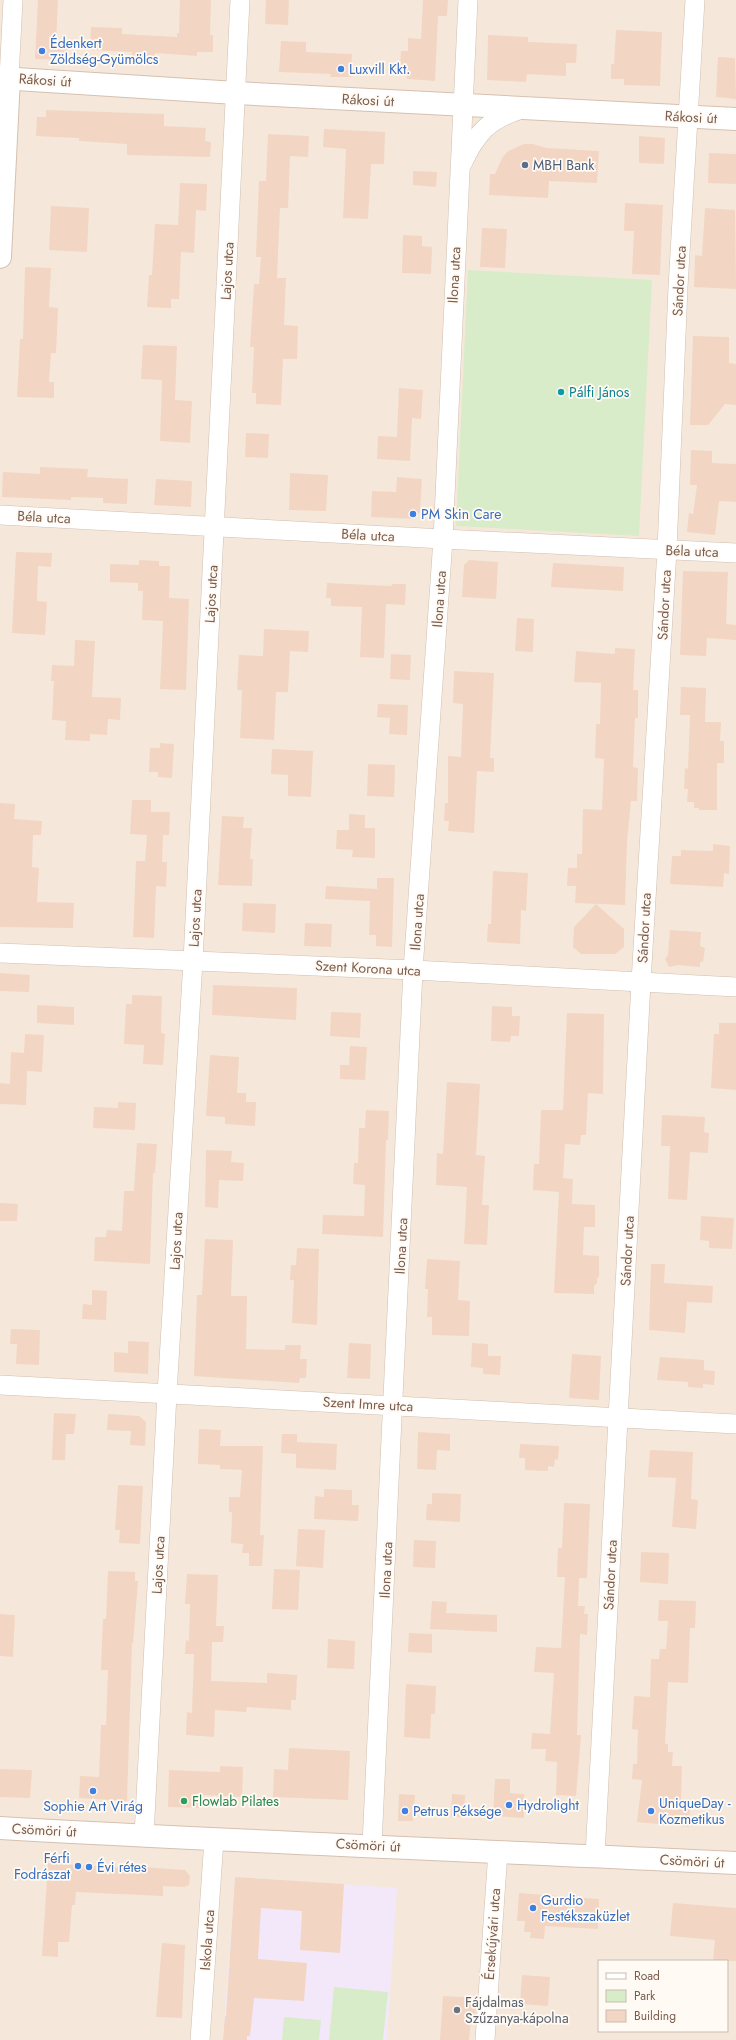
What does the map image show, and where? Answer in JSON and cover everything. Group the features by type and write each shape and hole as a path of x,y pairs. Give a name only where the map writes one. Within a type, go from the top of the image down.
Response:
{"main road":[{"name":"Rákosi út","path":"5,78 236,93 736,119"},
{"path":"0,257 5,78"},
{"name":"Csömöri út","path":"0,1828 214,1840 372,1845 736,1863"}],"street":[{"path":"5,78 13,0"},
{"name":"Lajos utca","path":"144,1836 167,1394 193,961 240,0"},
{"name":"Ilona utca","path":"372,1845 394,1405 413,970 443,539 468,0"},
{"name":"Sándor utca","path":"595,1856 641,982 667,550 678,287 695,0"},
{"path":"459,171 473,143 491,122 509,113 526,108"},
{"name":"Béla utca","path":"0,515 736,553"},
{"name":"Szent Korona utca","path":"0,953 413,970 736,987"},
{"name":"Szent Imre utca","path":"0,1385 736,1424"},
{"name":"Iskola utca","path":"200,2040 214,1840"},
{"name":"Érsekújvári utca","path":"485,2040 498,1852"}],"shaded area":[{"path":"0,0 736,0 736,2040 0,2040"},
{"path":"235,1877 397,1888 387,2040 223,2040"}],"green space":[{"path":"468,270 652,280 639,536 456,526"},
{"path":"334,1987 388,1992 383,2040 329,2040"},
{"path":"284,2017 321,2020 319,2040 282,2040"}],"building":[{"path":"38,0 58,0 56,43 67,44 66,60 35,59"},
{"path":"180,0 211,0 210,35 213,35 213,52 197,52 197,56 155,53 155,63 131,62 132,52 90,50 91,27 122,28 122,34 177,37 177,33 179,33"},
{"path":"266,0 289,0 288,25 265,24"},
{"path":"423,0 448,0 447,16 438,16 435,81 407,79 407,66 400,65 401,51 408,51 408,38 421,39"},
{"path":"616,30 662,32 660,86 624,85 624,79 611,79 611,64 614,64"},
{"path":"488,35 528,37 528,42 577,44 576,63 566,63 566,76 527,74 526,82 487,80"},
{"path":"281,41 306,42 306,52 352,54 351,77 330,77 331,74 279,72"},
{"path":"718,57 735,58 736,99 716,97"},
{"path":"46,110 164,114 164,126 206,128 205,141 211,142 210,157 127,155 127,144 79,141 79,138 36,136 37,117 46,117"},
{"path":"324,129 385,132 384,164 371,164 368,219 343,218 346,149 323,147"},
{"path":"268,134 309,136 308,157 290,156 288,208 280,208 277,278 286,278 284,325 298,326 297,359 283,359 281,405 256,404 256,393 252,393 254,347 250,347 254,284 259,284 261,257 256,257 259,181 266,181"},
{"path":"639,136 665,138 664,164 639,163"},
{"path":"524,144 533,144 547,148 599,151 597,183 549,181 548,198 489,195 490,174 495,174 502,158 508,151"},
{"path":"709,153 736,154 736,184 708,183"},
{"path":"413,171 437,172 436,187 413,185"},
{"path":"180,183 207,184 206,211 196,210 194,253 181,252 179,299 171,299 171,308 147,307 149,275 152,275 155,224 178,225"},
{"path":"625,203 663,205 660,275 632,274 634,231 624,231"},
{"path":"51,206 89,208 87,252 49,250"},
{"path":"705,208 735,210 736,289 694,287 695,255 702,256"},
{"path":"482,228 507,229 505,268 480,267"},
{"path":"403,235 422,236 422,246 432,247 431,274 402,273"},
{"path":"25,267 51,268 49,307 58,308 56,353 51,353 49,382 54,382 54,398 17,397 20,339 23,339"},
{"path":"693,336 729,337 729,363 736,364 736,405 725,404 708,425 690,425"},
{"path":"143,345 177,346 175,400 192,401 190,443 160,441 162,380 141,379"},
{"path":"399,388 423,390 421,419 412,418 410,461 377,459 378,436 397,437"},
{"path":"246,433 269,434 268,458 245,457"},
{"path":"691,450 712,451 712,463 736,464 736,502 719,501 715,535 687,532 689,513 693,514 697,485 690,485"},
{"path":"40,467 88,469 87,477 128,479 127,504 103,503 103,498 71,497 71,500 2,497 3,472 40,474"},
{"path":"290,473 328,475 326,511 289,510"},
{"path":"397,477 422,479 420,512 414,519 371,517 372,491 396,492"},
{"path":"156,479 192,481 191,507 154,505"},
{"path":"16,552 52,553 51,567 38,566 37,601 47,602 45,635 12,633"},
{"path":"139,560 159,561 159,566 170,566 169,598 189,599 186,690 160,689 163,621 142,620 143,591 138,591 138,583 110,582 110,564 139,565"},
{"path":"469,560 498,562 496,599 462,597 464,565"},
{"path":"553,563 624,567 623,591 551,587"},
{"path":"683,571 728,572 726,624 736,625 736,640 707,638 706,656 680,655"},
{"path":"327,583 392,586 392,584 406,584 405,605 386,604 384,658 360,657 362,607 331,606 331,598 326,598"},
{"path":"517,618 534,619 533,652 515,651"},
{"path":"264,629 309,631 308,652 290,651 288,692 276,692 274,740 240,738 242,690 237,690 239,655 263,656"},
{"path":"75,640 95,641 92,697 121,698 120,720 108,719 107,735 90,734 90,741 65,740 66,721 52,720 54,681 51,681 52,665 74,666"},
{"path":"615,648 635,649 633,690 638,690 638,718 635,718 633,767 638,768 637,801 631,801 627,842 625,905 575,903 576,886 567,886 568,868 577,868 577,854 582,854 583,809 602,810 604,759 595,758 596,724 600,724 601,683 574,682 576,651 615,654"},
{"path":"391,654 411,655 410,680 390,679"},
{"path":"454,671 494,673 490,758 494,758 494,772 477,771 474,833 448,831 449,821 444,821 445,803 448,803 448,756 461,757 463,704 453,703"},
{"path":"681,687 706,688 705,722 721,722 720,741 724,741 724,763 717,763 717,810 699,810 699,808 694,808 694,802 687,802 688,789 684,789 685,768 688,769 690,715 680,715"},
{"path":"378,704 408,705 407,735 389,734 390,718 377,717"},
{"path":"160,743 174,744 172,778 158,777 158,772 149,772 150,748 160,748"},
{"path":"272,749 313,751 311,797 288,796 288,775 271,774"},
{"path":"368,764 395,765 394,797 367,796"},
{"path":"132,800 151,800 151,812 170,812 169,835 163,835 162,862 167,862 166,887 156,886 154,938 133,937 136,861 145,861 147,835 130,834"},
{"path":"0,803 15,804 14,819 42,821 41,835 33,835 32,867 39,868 37,902 74,903 73,928 0,927"},
{"path":"349,814 365,815 365,828 375,828 375,858 352,857 353,850 336,849 337,830 349,830"},
{"path":"222,816 244,817 243,828 252,828 250,859 253,859 252,886 218,885"},
{"path":"713,844 730,846 729,874 724,873 723,887 670,884 672,856 681,856 681,850 713,851"},
{"path":"493,871 528,873 526,911 521,910 520,944 487,942 488,924 491,924"},
{"path":"377,878 394,878 392,947 376,946 376,935 369,935 370,901 325,899 326,886 377,889"},
{"path":"243,903 276,904 275,933 242,931"},
{"path":"596,904 624,929 624,947 615,954 581,954 573,947 574,927"},
{"path":"305,923 332,924 331,947 304,946"},
{"path":"670,930 701,932 700,946 705,948 703,962 700,962 700,967 678,965 669,967 665,959 668,955"},
{"path":"0,973 30,975 29,992 0,991"},
{"path":"213,985 297,988 296,1020 212,1015"},
{"path":"132,995 162,996 161,1033 165,1034 163,1065 143,1064 144,1045 124,1044 126,1004 132,1004"},
{"path":"37,1005 74,1007 74,1025 37,1023"},
{"path":"492,1006 512,1007 512,1016 520,1016 519,1036 511,1036 510,1042 491,1041"},
{"path":"331,1012 361,1013 360,1038 330,1036"},
{"path":"567,1013 604,1014 603,1094 588,1093 586,1135 581,1135 580,1145 565,1144 563,1178 573,1179 572,1204 595,1205 595,1227 584,1227 583,1255 599,1256 599,1277 597,1278 597,1283 594,1286 594,1294 554,1293 559,1192 533,1190 534,1164 539,1164 541,1110 563,1110"},
{"path":"719,1023 736,1023 736,1090 711,1088 714,1034 719,1034"},
{"path":"25,1034 44,1035 42,1072 27,1071 26,1105 0,1104 0,1083 10,1084 11,1052 24,1053"},
{"path":"350,1046 367,1047 365,1080 340,1079 340,1065 349,1065"},
{"path":"210,1055 239,1057 237,1093 246,1093 246,1102 256,1102 255,1126 225,1124 225,1117 206,1116"},
{"path":"447,1082 480,1084 476,1155 485,1156 482,1205 489,1205 487,1245 464,1244 467,1187 436,1185 437,1153 443,1154"},
{"path":"118,1102 136,1103 135,1130 93,1128 94,1107 118,1108"},
{"path":"366,1110 389,1111 388,1140 386,1140 383,1237 322,1234 323,1215 364,1216 365,1185 353,1184 354,1163 358,1163 359,1128 365,1128"},
{"path":"662,1115 705,1117 704,1132 709,1133 708,1153 690,1152 687,1200 668,1199 670,1146 661,1146"},
{"path":"137,1143 157,1144 155,1173 153,1173 150,1264 94,1261 95,1237 106,1237 107,1230 122,1231 124,1191 134,1191"},
{"path":"206,1150 232,1151 231,1162 244,1163 243,1181 219,1180 218,1208 205,1207"},
{"path":"0,1203 18,1204 17,1221 0,1221"},
{"path":"701,1216 734,1218 732,1249 709,1248 709,1241 700,1240"},
{"path":"205,1239 233,1240 231,1296 247,1296 246,1349 285,1350 285,1345 301,1345 300,1359 307,1359 306,1378 300,1378 299,1383 194,1376 197,1295 202,1295"},
{"path":"297,1248 319,1249 317,1325 292,1323 294,1280 290,1280 291,1265 296,1265"},
{"path":"427,1259 460,1261 458,1300 470,1301 469,1336 432,1335 432,1317 427,1317 428,1289 425,1289"},
{"path":"651,1264 665,1264 664,1283 713,1286 712,1303 687,1302 685,1333 649,1330"},
{"path":"92,1290 107,1291 106,1320 82,1319 83,1304 92,1305"},
{"path":"11,1329 40,1330 39,1365 16,1364 17,1344 10,1344"},
{"path":"128,1341 149,1342 148,1374 114,1372 114,1352 128,1353"},
{"path":"349,1343 371,1344 370,1379 347,1378"},
{"path":"472,1343 488,1344 488,1356 501,1356 500,1375 483,1374 483,1368 471,1367"},
{"path":"572,1354 601,1356 599,1400 569,1398"},
{"path":"660,1357 704,1360 704,1370 715,1371 714,1385 703,1384 703,1388 688,1387 688,1382 657,1380"},
{"path":"54,1413 76,1414 74,1434 66,1434 65,1460 52,1460"},
{"path":"108,1414 139,1416 146,1422 145,1446 130,1445 131,1431 107,1430"},
{"path":"199,1429 221,1430 220,1446 263,1446 260,1535 264,1535 262,1566 249,1566 249,1553 242,1553 243,1544 231,1543 232,1512 229,1512 229,1497 240,1497 242,1470 220,1469 220,1465 198,1464"},
{"path":"418,1432 450,1434 450,1451 437,1450 436,1470 417,1469"},
{"path":"282,1434 297,1434 297,1442 337,1444 336,1470 296,1468 296,1454 281,1453"},
{"path":"520,1444 559,1446 558,1460 555,1459 554,1467 548,1466 548,1471 525,1470 525,1458 519,1458"},
{"path":"650,1450 693,1452 691,1499 698,1500 696,1529 672,1527 676,1478 648,1477"},
{"path":"118,1485 143,1486 140,1544 119,1543 120,1530 115,1530"},
{"path":"324,1489 352,1490 352,1505 359,1505 358,1521 314,1519 315,1496 324,1497"},
{"path":"432,1493 461,1494 460,1522 426,1520 427,1504 432,1504"},
{"path":"564,1503 590,1504 587,1578 579,1578 578,1606 585,1606 584,1614 588,1614 587,1635 580,1634 577,1735 581,1735 576,1796 556,1795 557,1762 545,1761 546,1749 531,1749 532,1733 550,1734 554,1673 534,1672 536,1647 561,1648 565,1577 557,1577 558,1548 562,1548"},
{"path":"298,1529 325,1530 323,1568 296,1566"},
{"path":"414,1540 436,1541 435,1568 413,1567"},
{"path":"641,1552 669,1553 668,1584 640,1582"},
{"path":"274,1569 300,1570 298,1610 272,1609"},
{"path":"108,1571 135,1572 135,1581 138,1581 132,1643 127,1801 79,1798 80,1776 99,1777 101,1725 106,1725 108,1670 101,1670 103,1619 106,1619"},
{"path":"187,1574 218,1575 216,1626 224,1626 223,1642 212,1642 211,1681 267,1683 267,1673 297,1675 296,1700 291,1700 291,1710 247,1707 246,1712 215,1710 214,1737 186,1735 187,1712 192,1713 194,1654 185,1654 186,1640 189,1641 190,1604 185,1604"},
{"path":"659,1600 696,1601 695,1628 690,1628 688,1683 668,1682 665,1744 668,1744 668,1752 673,1752 672,1766 682,1766 681,1799 691,1799 689,1827 637,1822 642,1780 632,1779 633,1764 637,1764 638,1730 632,1729 634,1696 650,1697 651,1659 659,1659 660,1649 666,1649 668,1621 658,1621"},
{"path":"432,1601 447,1602 446,1613 497,1615 497,1632 430,1629"},
{"path":"0,1614 15,1615 13,1657 0,1656"},
{"path":"409,1633 432,1634 432,1653 408,1652"},
{"path":"328,1639 355,1641 354,1669 327,1668"},
{"path":"406,1684 436,1686 435,1714 431,1714 430,1739 404,1737"},
{"path":"289,1748 350,1751 348,1800 273,1797 274,1769 288,1770"},
{"path":"220,1766 243,1767 242,1797 203,1795 202,1808 168,1807 169,1770 220,1772"},
{"path":"0,1769 32,1770 30,1798 0,1797"},
{"path":"495,1779 510,1779 510,1793 524,1794 524,1818 493,1816"},
{"path":"399,1794 415,1795 413,1821 398,1821"},
{"path":"452,1794 465,1795 464,1817 451,1817"},
{"path":"48,1863 185,1870 190,1876 189,1885 184,1887 163,1886 163,1896 76,1892 75,1905 72,1905 69,1942 58,1942 58,1957 42,1956"},
{"path":"235,1877 344,1884 340,1953 300,1950 302,1911 261,1908 258,1959 307,1963 304,2001 254,1998 250,2036 247,2036 247,2040 223,2040 226,2016"},
{"path":"519,1893 599,1899 598,1929 545,1926 544,1939 530,1938 531,1932 524,1932 525,1921 517,1921"},
{"path":"673,1903 736,1908 736,1961 713,1960 715,1940 670,1936"},
{"path":"162,1943 185,1945 182,2018 156,2017"},
{"path":"522,1975 550,1977 548,2006 520,2004"},
{"path":"443,1996 477,1998 475,2019 471,2019 469,2040 440,2040"}],"place":[{"name":"Édenkert Zöldség-Gyümölcs","path":"42,51"},
{"name":"Luxvill Kkt.","path":"341,69"},
{"name":"MBH Bank","path":"525,165"},
{"name":"Pálfi János","path":"561,392"},
{"name":"PM Skin Care","path":"413,514"},
{"name":"Sophie Art Virág","path":"93,1791"},
{"name":"Flowlab Pilates","path":"184,1801"},
{"name":"Hydrolight","path":"509,1805"},
{"name":"Petrus Péksége","path":"405,1811"},
{"name":"UniqueDay - Kozmetikus","path":"651,1811"},
{"name":"Férfi Fodrászat","path":"78,1866"},
{"name":"Évi rétes","path":"89,1867"},
{"name":"Gurdio Festékszaküzlet","path":"533,1908"},
{"name":"Fájdalmas Szűzanya-kápolna","path":"457,2010"}]}
